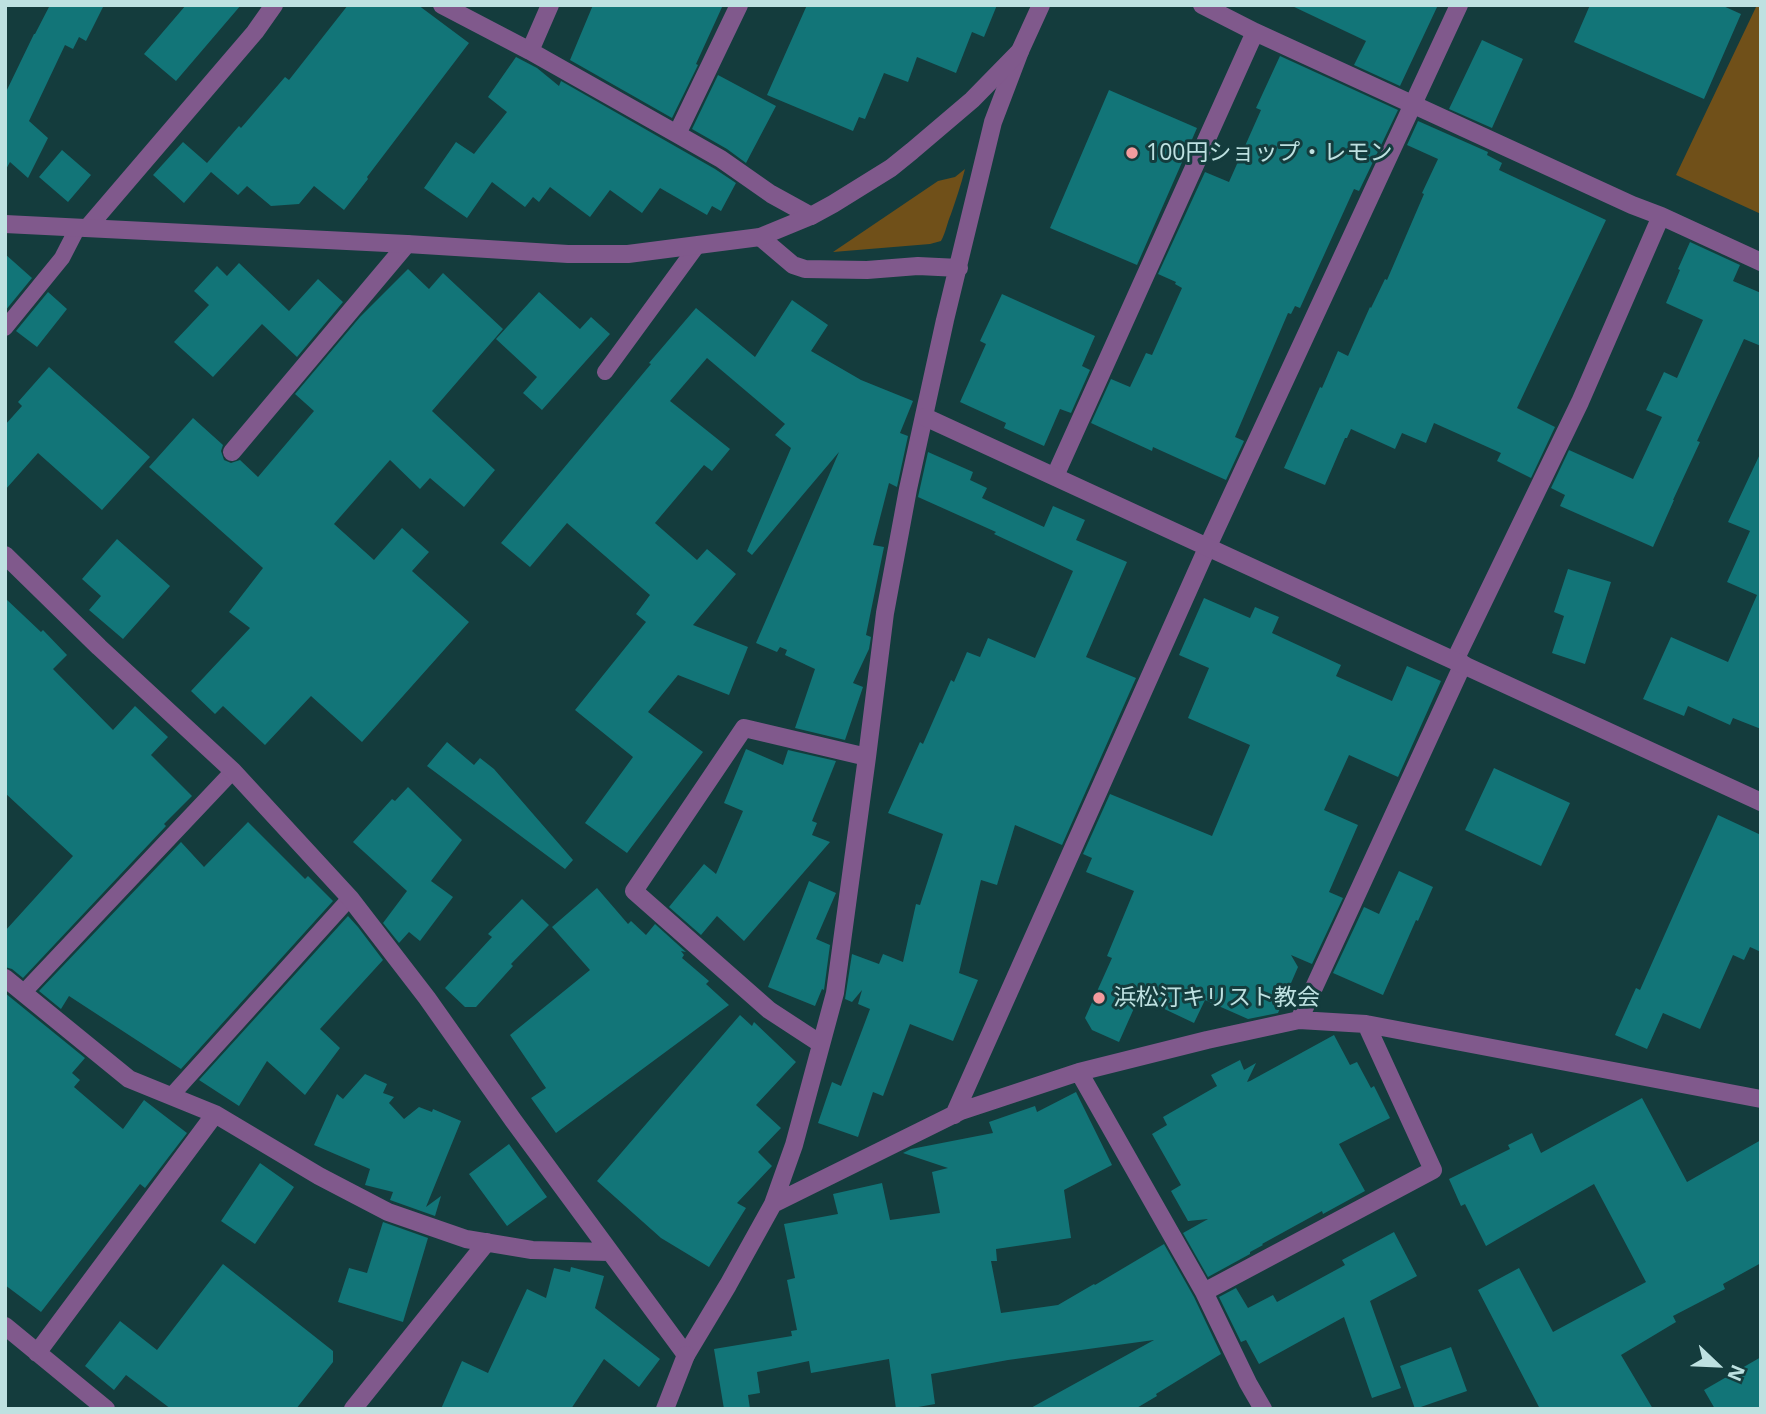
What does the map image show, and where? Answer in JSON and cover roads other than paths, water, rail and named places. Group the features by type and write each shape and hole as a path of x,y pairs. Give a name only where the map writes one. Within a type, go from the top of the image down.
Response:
{"street":[{"path":"83,227 254,32 274,5"},
{"path":"442,5 530,51 721,159 771,194 811,216"},
{"path":"530,51 550,5"},
{"path":"677,134 739,5"},
{"path":"665,1409 686,1355 773,1204 794,1145 835,993 885,613 908,489 993,122 1041,5"},
{"path":"1202,5 1619,200 1661,216 1761,262"},
{"path":"954,1115 1208,546 1459,5"},
{"path":"1055,476 1255,32"},
{"path":"5,224 568,254 628,254 760,237 811,216 891,168 950,120 1020,51"},
{"path":"950,120 976,108 986,112 993,122"},
{"path":"1299,1020 1459,662 1580,402 1661,216"},
{"path":"760,237 793,265 805,269 867,270 918,265 959,268"},
{"path":"232,452 407,244"},
{"path":"925,417 1759,798"},
{"path":"5,555 99,647 233,771 350,898 428,998 608,1252 686,1355"},
{"path":"821,1044 769,1010 634,891 744,729 867,757"},
{"path":"5,978 129,1079 215,1114 319,1177 388,1212 466,1238 487,1242 532,1250 608,1252"},
{"path":"773,1204 954,1115 1079,1072 1299,1020 1366,1024 1761,1099"},
{"path":"1204,1292 1433,1170 1366,1024"},
{"path":"1079,1072 1204,1292 1263,1409"},
{"path":"37,1353 215,1114"},
{"path":"353,1409 487,1242"},
{"path":"5,1326 106,1409"}],"lane":[{"path":"5,328 62,258 83,227"},
{"path":"605,372 697,246"},
{"path":"23,993 233,771"},
{"path":"170,1096 350,898"}],"place":[{"name":"100円ショップ・レモン","path":"1132,153"},
{"name":"浜松汀キリスト教会","path":"1099,998"}]}
